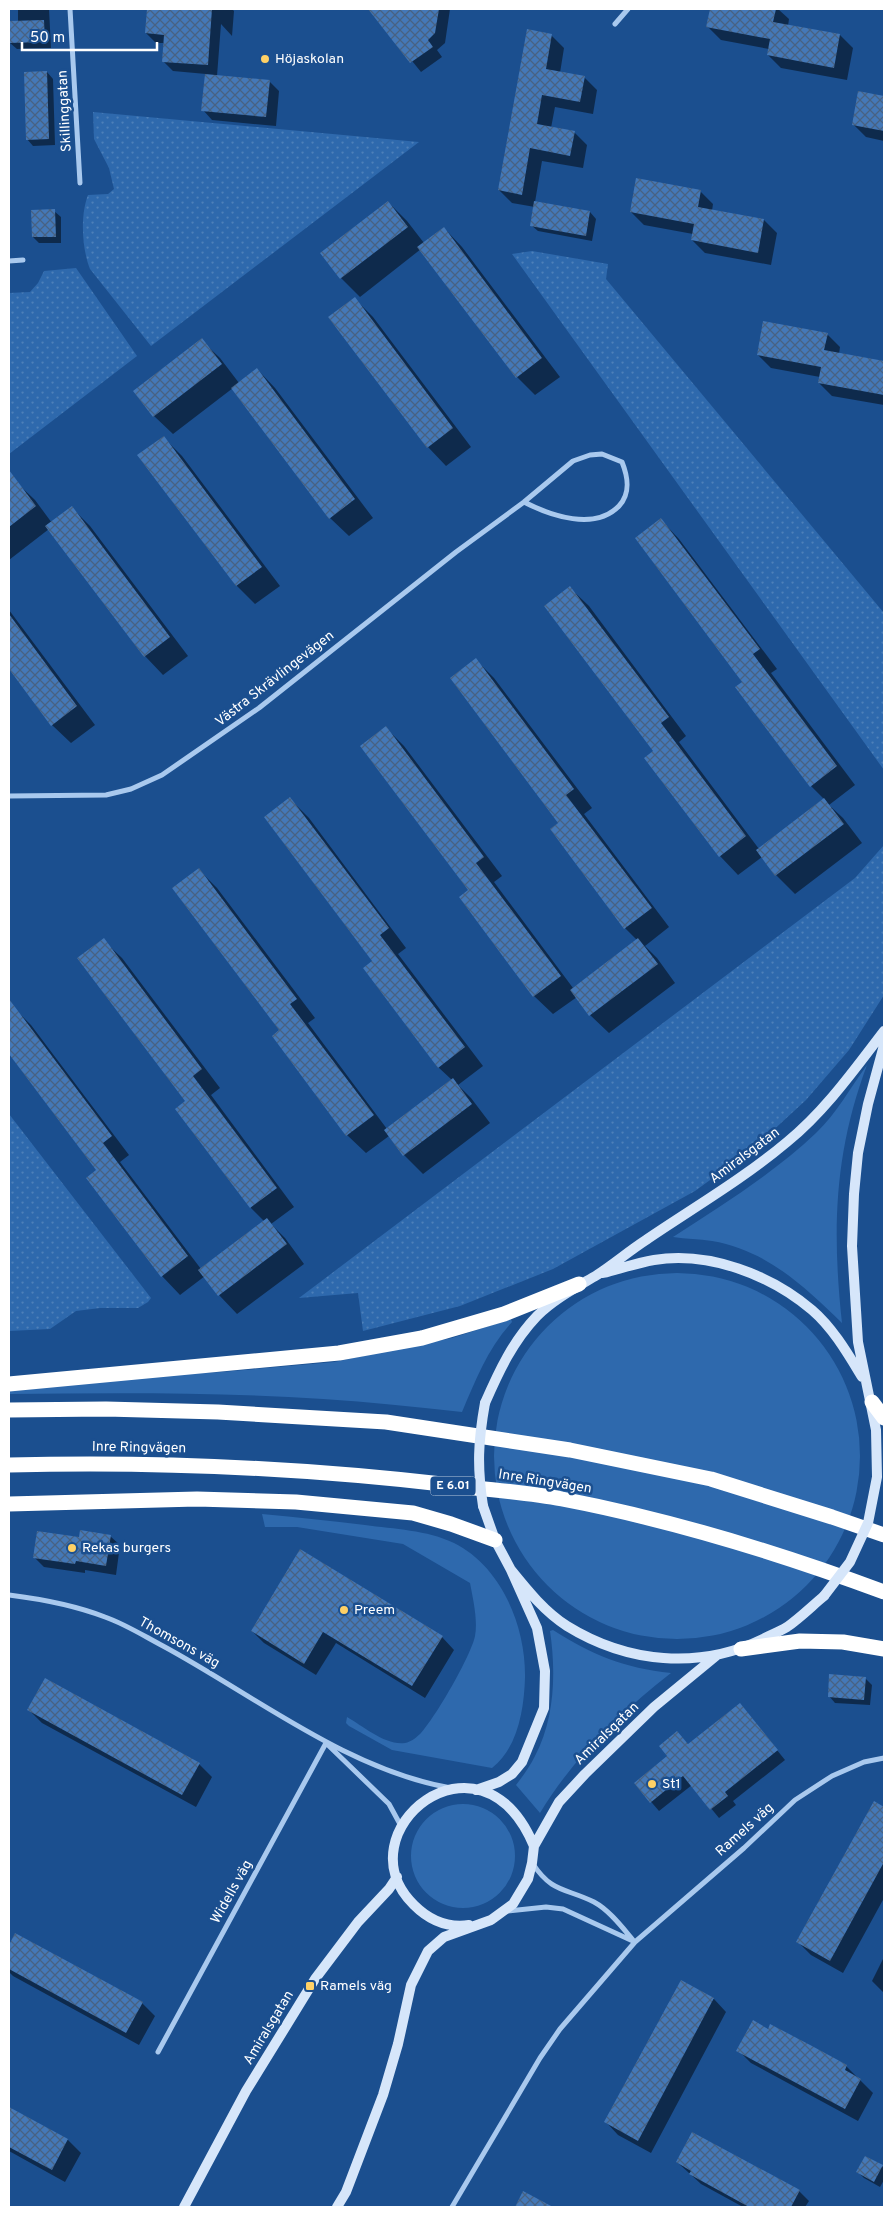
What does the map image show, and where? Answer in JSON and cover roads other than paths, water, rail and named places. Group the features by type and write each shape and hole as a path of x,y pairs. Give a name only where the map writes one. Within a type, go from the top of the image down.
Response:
{"highway":[{"path":"9,1384 339,1353 422,1338 504,1314 579,1284"},
{"path":"872,1402 884,1418"},
{"path":"9,1410 106,1409 218,1412 386,1422 570,1450 711,1479 884,1535"},
{"name":"Inre Ringvägen","path":"9,1465 106,1462 214,1465 380,1477 561,1499 708,1532 814,1566 884,1592"},
{"path":"9,1504 197,1499 296,1502 413,1514 451,1524 494,1540"},
{"path":"741,1649 800,1641 843,1642 884,1649"}],"main road":[{"name":"Amiralsgatan","path":"476,1790 499,1782 512,1774 522,1762 544,1708 545,1671 537,1628 511,1570 494,1540 483,1506 478,1472 479,1437 485,1403 506,1356 538,1315 579,1284 597,1275 712,1197 787,1142 839,1089 884,1032"},
{"name":"Amiralsgatan","path":"511,1570 536,1601 566,1626 601,1644 638,1656 677,1660 716,1656 741,1649 786,1628 824,1596 850,1562 868,1523 877,1477 876,1430 872,1402 865,1381 858,1342 852,1246 858,1154 868,1104 884,1045"},
{"name":"Amiralsgatan","path":"597,1275 655,1260 698,1259 740,1268 779,1286 813,1311 841,1343 865,1381"},
{"name":"Amiralsgatan","path":"337,2207 346,2192 383,2095 398,2044 411,1984 428,1951 444,1937 480,1924 504,1912 513,1904 523,1890 532,1863 534,1846 559,1802 654,1707 716,1656"},
{"name":"Amiralsgatan","path":"480,1924 461,1926 447,1924 432,1919 420,1912 410,1902 396,1877 394,1850 401,1826 418,1804 437,1793 456,1788 476,1790 501,1800 516,1814 526,1828 534,1846"},
{"name":"Amiralsgatan","path":"184,2207 246,2091 315,1979 358,1922 389,1889 396,1877"}],"street":[{"name":"Skillinggatan","path":"70,9 80,183"},
{"path":"615,24 628,9"},
{"path":"9,261 23,260"},
{"name":"Västra Skrävlingevägen","path":"9,796 106,795 131,789 162,775 253,713 456,552 524,502 573,461 590,455 602,454 622,462 627,475 628,488 625,499 607,516 583,519 563,517 541,511 524,502"},
{"name":"Thomsons väg","path":"9,1595 41,1599 105,1617 200,1666 326,1743 406,1776 434,1785 456,1788"},
{"name":"Thomsons väg","path":"326,1743 389,1804 401,1826"},
{"name":"Widells väg","path":"158,2052 326,1743"},
{"name":"Ramels väg","path":"452,2207 540,2058 560,2029 635,1942 744,1848 795,1800 832,1776 864,1762 884,1758"},
{"path":"532,1863 547,1882 556,1888 595,1903 635,1942"},
{"path":"504,1912 546,1907 563,1909 635,1942"}],"place":[{"name":"Höjaskolan","path":"265,59"},
{"name":"Rekas burgers","path":"72,1548"},
{"name":"Preem","path":"344,1610"},
{"name":"St1","path":"652,1784"},
{"name":"Ramels väg","path":"310,1986"}]}
